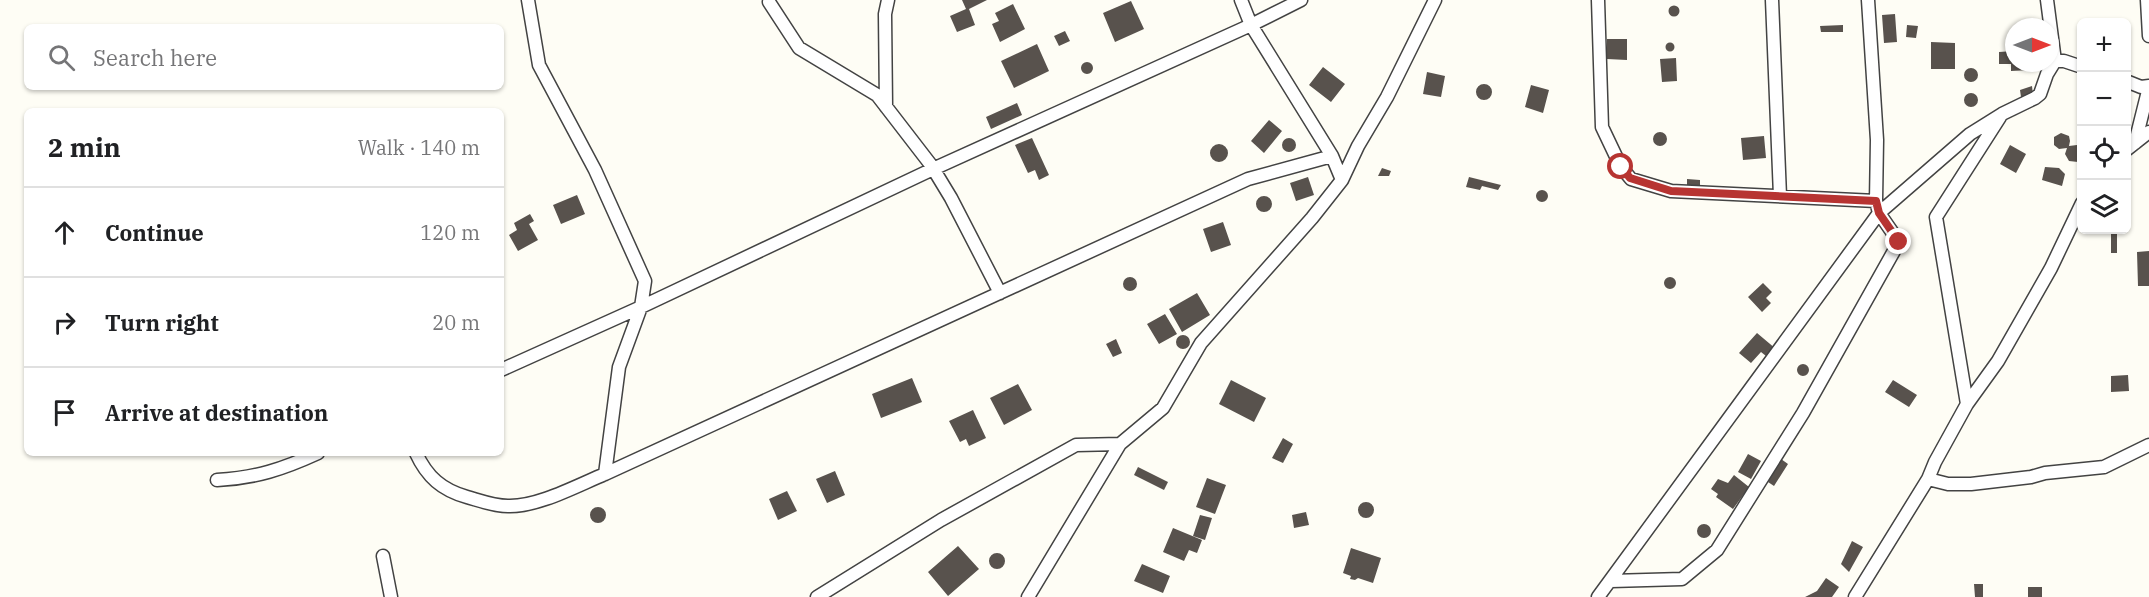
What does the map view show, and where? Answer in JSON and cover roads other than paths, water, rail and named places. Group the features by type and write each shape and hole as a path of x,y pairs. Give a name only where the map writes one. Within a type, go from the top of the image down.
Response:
{"street":[{"path":"528,0 539,65 595,170 645,281 641,307 620,367 605,474"},
{"path":"886,107 885,14 888,0"},
{"path":"1241,0 1251,25 1332,156 1342,180"},
{"path":"504,369 1301,0"},
{"path":"1028,597 1120,444 1163,408 1201,343 1312,218 1342,180 1358,146 1387,97 1435,0"},
{"path":"1598,0 1602,127 1621,167 1630,178 1671,191 1780,196 1877,207"},
{"path":"1772,0 1780,196"},
{"path":"1611,581 1682,579 1717,550 1803,413 1899,242 1877,207 1877,140 1868,0"},
{"path":"2047,0 2049,18"},
{"path":"2146,0 2149,36"},
{"path":"769,2 799,48 877,95 933,169 951,198 1000,293"},
{"path":"2059,61 2077,65"},
{"path":"1598,597 1877,207 1970,134 2040,94 2048,72"},
{"path":"2131,83 2141,87 2149,87 2131,146"},
{"path":"1967,404 1936,217 2002,114"},
{"path":"2131,146 2149,132"},
{"path":"418,456 429,476 443,488 494,505 526,504 605,474 1248,179 1332,156"},
{"path":"1855,597 1928,479 1967,404 1998,361 2051,268 2077,213"},
{"path":"817,597 941,520 1076,445 1120,444"},
{"path":"1928,479 1948,484 1971,484 2104,467 2149,445"},
{"path":"217,480 246,478 288,466 311,456"},
{"path":"383,556 391,597"}]}
